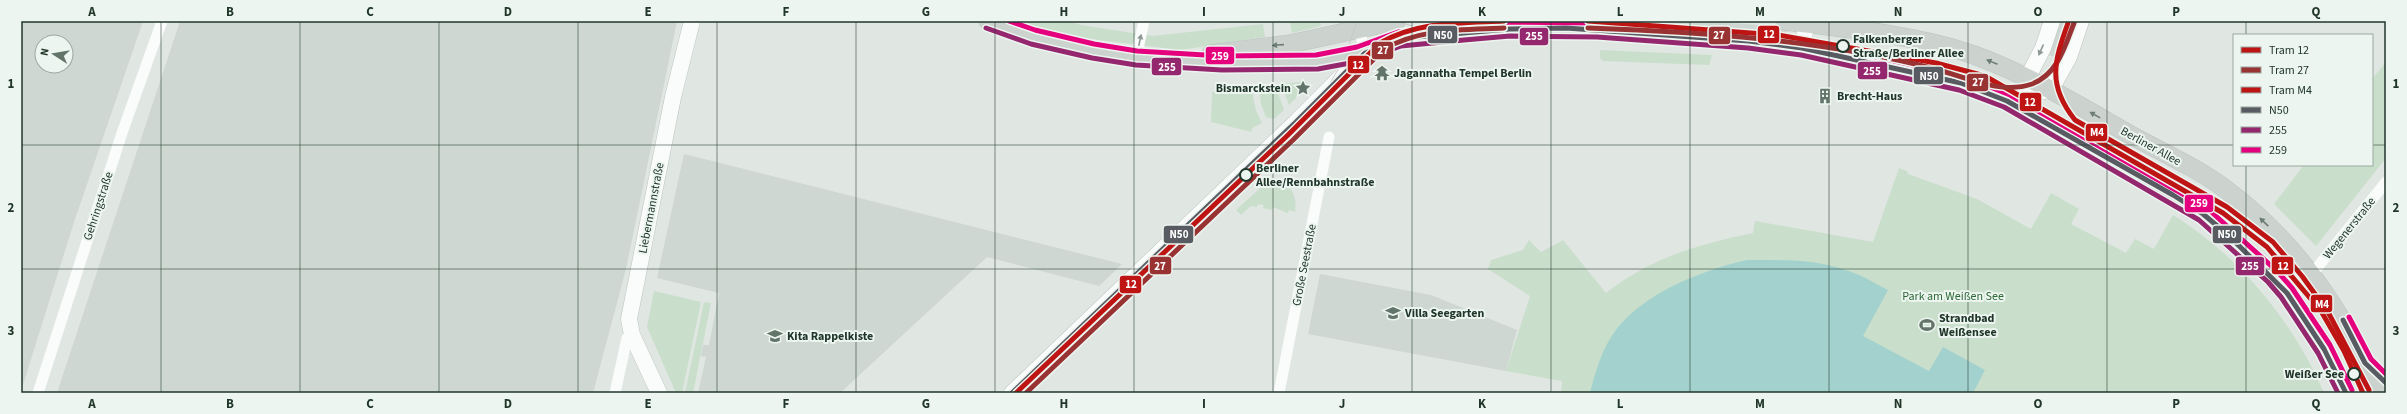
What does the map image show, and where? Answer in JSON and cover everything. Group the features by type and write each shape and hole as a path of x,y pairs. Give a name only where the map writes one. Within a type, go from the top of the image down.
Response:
{"main road":[{"name":"Liebermannstraße","path":"659,393 632,335 629,319 673,97 692,21"},
{"path":"988,21 1052,42 1136,58 1222,63 1285,64 1325,61 1365,53 1405,38 1510,29 1605,31 1748,40 1802,48 1961,83 2007,101 2173,195 2203,214 2287,293 2324,349 2346,393"},
{"path":"1173,59 1290,44 1359,25 1396,21"},
{"path":"1012,393 1296,122 1365,53 1387,33 1408,21"},
{"name":"Berliner Allee","path":"1785,21 1806,22 1944,46 1973,54 2028,77 2051,89 2227,190 2284,242 2312,274 2341,315 2368,369 2378,393"},
{"path":"2038,118 2029,95 2028,77 2043,48 2052,21"},
{"path":"2007,101 2051,89 2069,57 2080,21"},
{"path":"1802,48 1806,22"},
{"path":"2368,369 2377,378 2386,383"}],"street":[{"name":"Gehringstraße","path":"38,393 122,133 162,21"},
{"path":"1136,58 1144,21"},
{"path":"1359,25 1365,53"},
{"name":"Große Seestraße","path":"1279,393 1329,137"},
{"name":"Wegenerstraße","path":"2312,274 2386,182"},
{"path":"615,393 627,338 632,335"}],"shaded area":[{"path":"21,21 143,21 74,222 21,391"},
{"path":"180,21 677,21 626,269 593,393 57,393"},
{"path":"1479,21 1702,21 1789,27 1787,40 1443,27 1440,24"},
{"path":"2065,21 2069,23 2060,59 2049,55 2057,23"},
{"path":"684,154 1122,264 1099,286 987,257 840,393 698,393 706,357 701,356 703,345 709,345 719,293 657,278"},
{"name":"Villa Seegarten","path":"1320,274 1431,295 1517,330 1506,371 1308,334"}],"green space":[{"path":"1013,21 1067,21 1081,25 1152,36 1263,24 1265,37 1180,50 1051,34"},
{"path":"1290,21 1320,21 1321,26 1292,33"},
{"path":"1600,50 1712,55 1709,65 1603,61 1600,58"},
{"path":"2386,62 2386,158 2316,246 2274,204 2303,166 2373,166 2373,78"},
{"path":"1302,82 1302,92 1289,105 1281,84"},
{"path":"1259,87 1276,88 1284,110 1274,119 1266,117 1261,104"},
{"path":"1212,92 1252,92 1256,111 1262,123 1252,128 1252,132 1211,122"},
{"name":"Park am Weißen See","path":"1899,168 1907,171 1908,174 1977,199 2031,229 2051,193 2079,209 2071,224 2126,253 2135,239 2154,249 2173,215 2197,231 2220,250 2242,270 2262,292 2297,341 2324,393 1561,393 1562,381 1506,371 1530,296 1488,269 1491,260 1523,250 1529,240 1541,252 1563,240 1606,293 1640,270 1676,254 1714,242 1753,233 1755,221 1873,242"},
{"path":"1268,181 1281,183 1290,189 1295,199 1295,212 1289,210 1288,213 1273,207 1272,210 1263,208 1264,205 1258,204 1257,207 1251,206 1241,215 1236,210"},
{"path":"654,291 701,302 682,393 676,393 647,327"},
{"path":"704,302 711,303 693,393 685,393"}],"water":[{"path":"1747,260 1789,260 1828,265 1841,268 1858,275 1888,290 1863,336 1929,371 1943,347 1985,370 1973,393 1590,393 1599,362 1607,344 1618,327 1632,313 1668,288 1708,271"}],"tram line":[{"path":"1327,88 1345,58 1357,21"},
{"path":"1396,21 1412,26 1433,27"},
{"name":"12","path":"1016,393 1288,135 1380,43 1409,31 1440,24 1504,21"},
{"name":"12","path":"1588,21 1778,35 1936,63 1985,76 2223,213 2267,247 2321,311 2344,351 2363,393"},
{"name":"M4","path":"2068,23 2059,50 2056,73 2060,96 2075,120 2227,207 2273,242 2302,276 2328,312 2369,390"},
{"name":"27","path":"1588,28 1719,35 1806,44 1893,59 1935,69 1983,84 2020,87 2032,84 2041,79 2054,66 2064,50 2074,23"},
{"name":"27","path":"1026,393 1293,140 1384,49 1413,37 1442,31 1504,28"}],"transit line":[{"name":"259","path":"1009,21 1035,30 1094,44 1137,51 1222,56 1316,55 1357,47 1398,32 1462,26 1510,22 1598,23 1750,34 1803,41 1963,76 2010,95 2207,208 2278,272 2292,288 2330,345 2352,390"},
{"name":"255","path":"986,28 1031,44 1092,58 1136,65 1222,70 1318,69 1361,61 1401,46 1464,40 1510,36 1597,37 1748,48 1801,55 1959,90 2004,107 2199,220 2268,282 2281,297 2318,353 2338,393"},
{"name":"N50","path":"1012,393 1296,122 1365,53 1405,38 1510,29 1566,28 1749,41 1802,48 1961,83 2007,101 2173,195 2203,214 2227,234 2287,293 2324,349 2346,393"},
{"name":"259","path":"2349,317 2371,359 2386,374"},
{"name":"N50","path":"2343,320 2365,363 2386,383"}],"place":[{"name":"Falkenberger Straße/Berliner Allee","path":"1843,46"},
{"name":"Jagannatha Tempel Berlin","path":"1382,73"},
{"name":"Bismarckstein","path":"1303,88"},
{"name":"Brecht-Haus","path":"1825,96"},
{"name":"Berliner Allee/Rennbahnstraße","path":"1246,175"},
{"name":"Villa Seegarten","path":"1393,313"},
{"name":"Strandbad Weißensee","path":"1927,325"},
{"name":"Kita Rappelkiste","path":"775,336"},
{"name":"Weißer See","path":"2354,374"}]}
